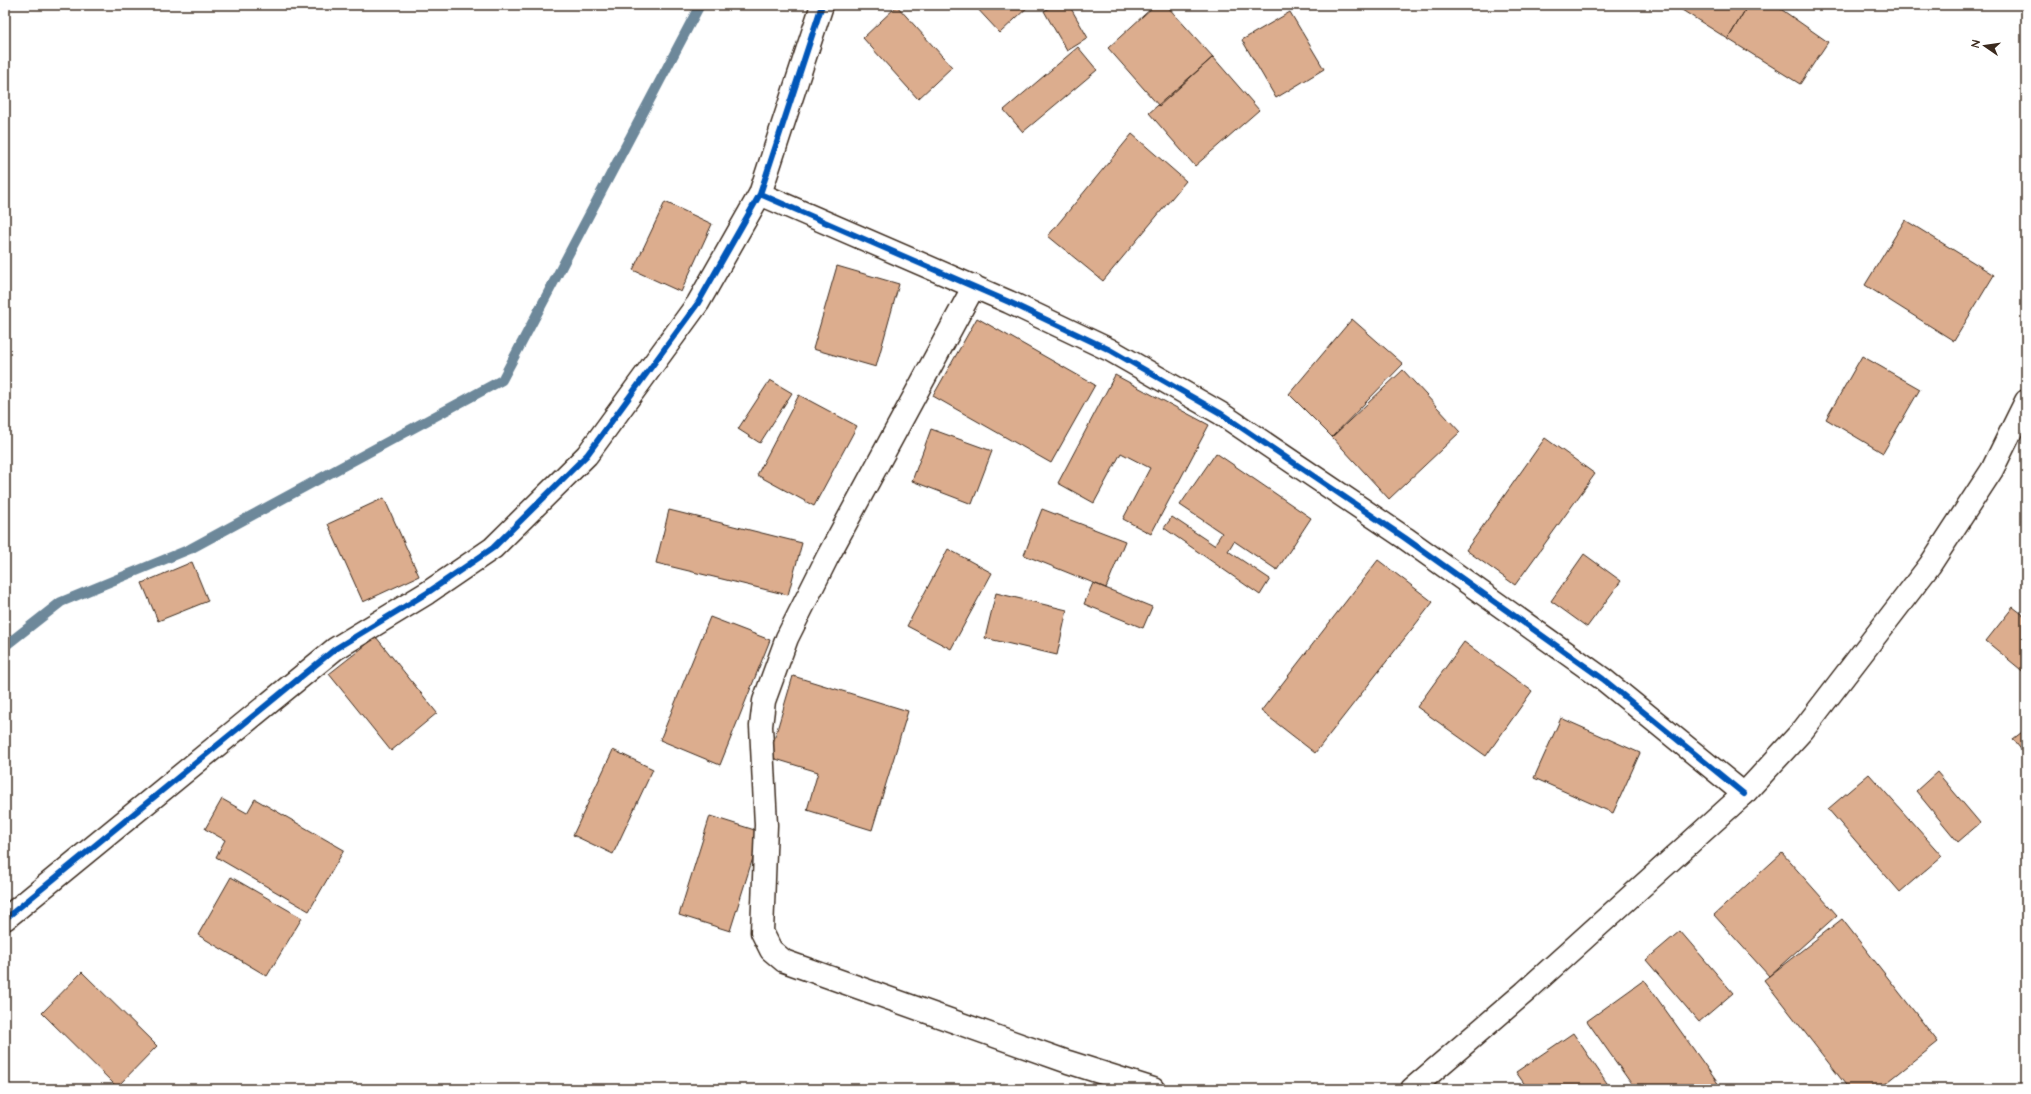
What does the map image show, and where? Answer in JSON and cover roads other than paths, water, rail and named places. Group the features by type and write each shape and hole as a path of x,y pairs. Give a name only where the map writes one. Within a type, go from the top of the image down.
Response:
{"street":[{"path":"5,919 334,649 427,593 493,548 587,455 698,303 760,194 822,5"},
{"path":"760,194 974,286 1110,350 1220,414 1405,538 1603,679 1744,794"},
{"path":"974,286 820,571 787,638 764,700 761,726 766,825 762,932 771,950 784,961 1068,1062 1154,1089"},
{"path":"1412,1089 1526,992 1744,794 1803,730 1930,565 1992,470 2026,401"}],"waterway":[{"path":"5,646 61,602 190,549 502,380 700,5"}]}
